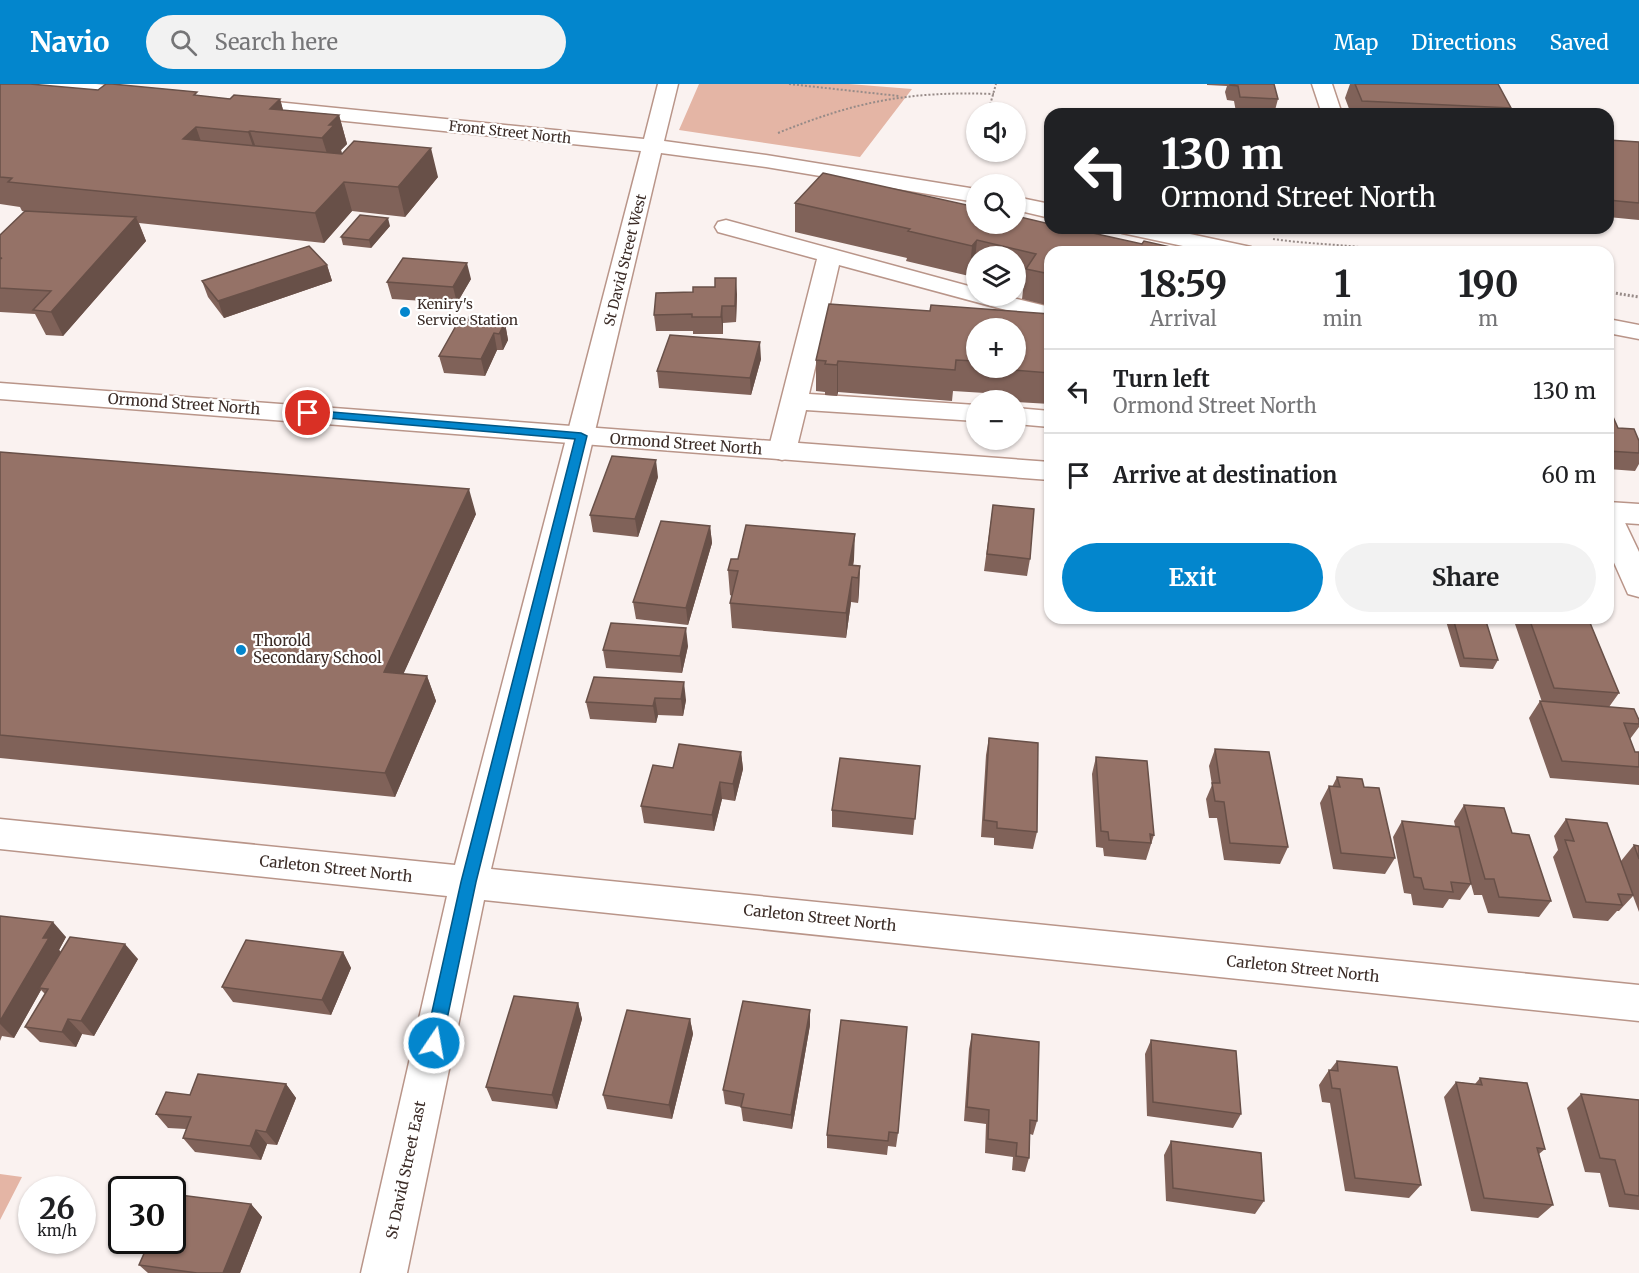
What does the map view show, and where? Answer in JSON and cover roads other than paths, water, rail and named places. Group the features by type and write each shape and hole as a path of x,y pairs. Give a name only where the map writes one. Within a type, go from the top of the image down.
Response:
{"street":[{"path":"42,84 159,96"},
{"name":"St David Street West","path":"581,436 668,84"},
{"path":"1322,84 1330,108"},
{"name":"Front Street North","path":"218,102 653,146 788,164 966,194"},
{"path":"1026,206 1044,210"},
{"path":"726,227 966,292"},
{"path":"1186,234 1214,237 1231,246"},
{"path":"782,451 830,255"},
{"path":"1018,306 1044,313"},
{"path":"1614,327 1639,332"},
{"name":"Ormond Street North","path":"0,391 1044,471"},
{"path":"795,401 966,413"},
{"path":"1026,417 1044,418"},
{"name":"St David Street East","path":"384,1273 469,882 581,436"},
{"path":"1614,514 1639,514"},
{"path":"1614,528 1639,586"},
{"name":"Carleton Street North","path":"0,834 1639,1003"}],"place":[{"name":"Keniry's Service Station","path":"405,312"},
{"name":"Thorold Secondary School","path":"241,650"}]}
